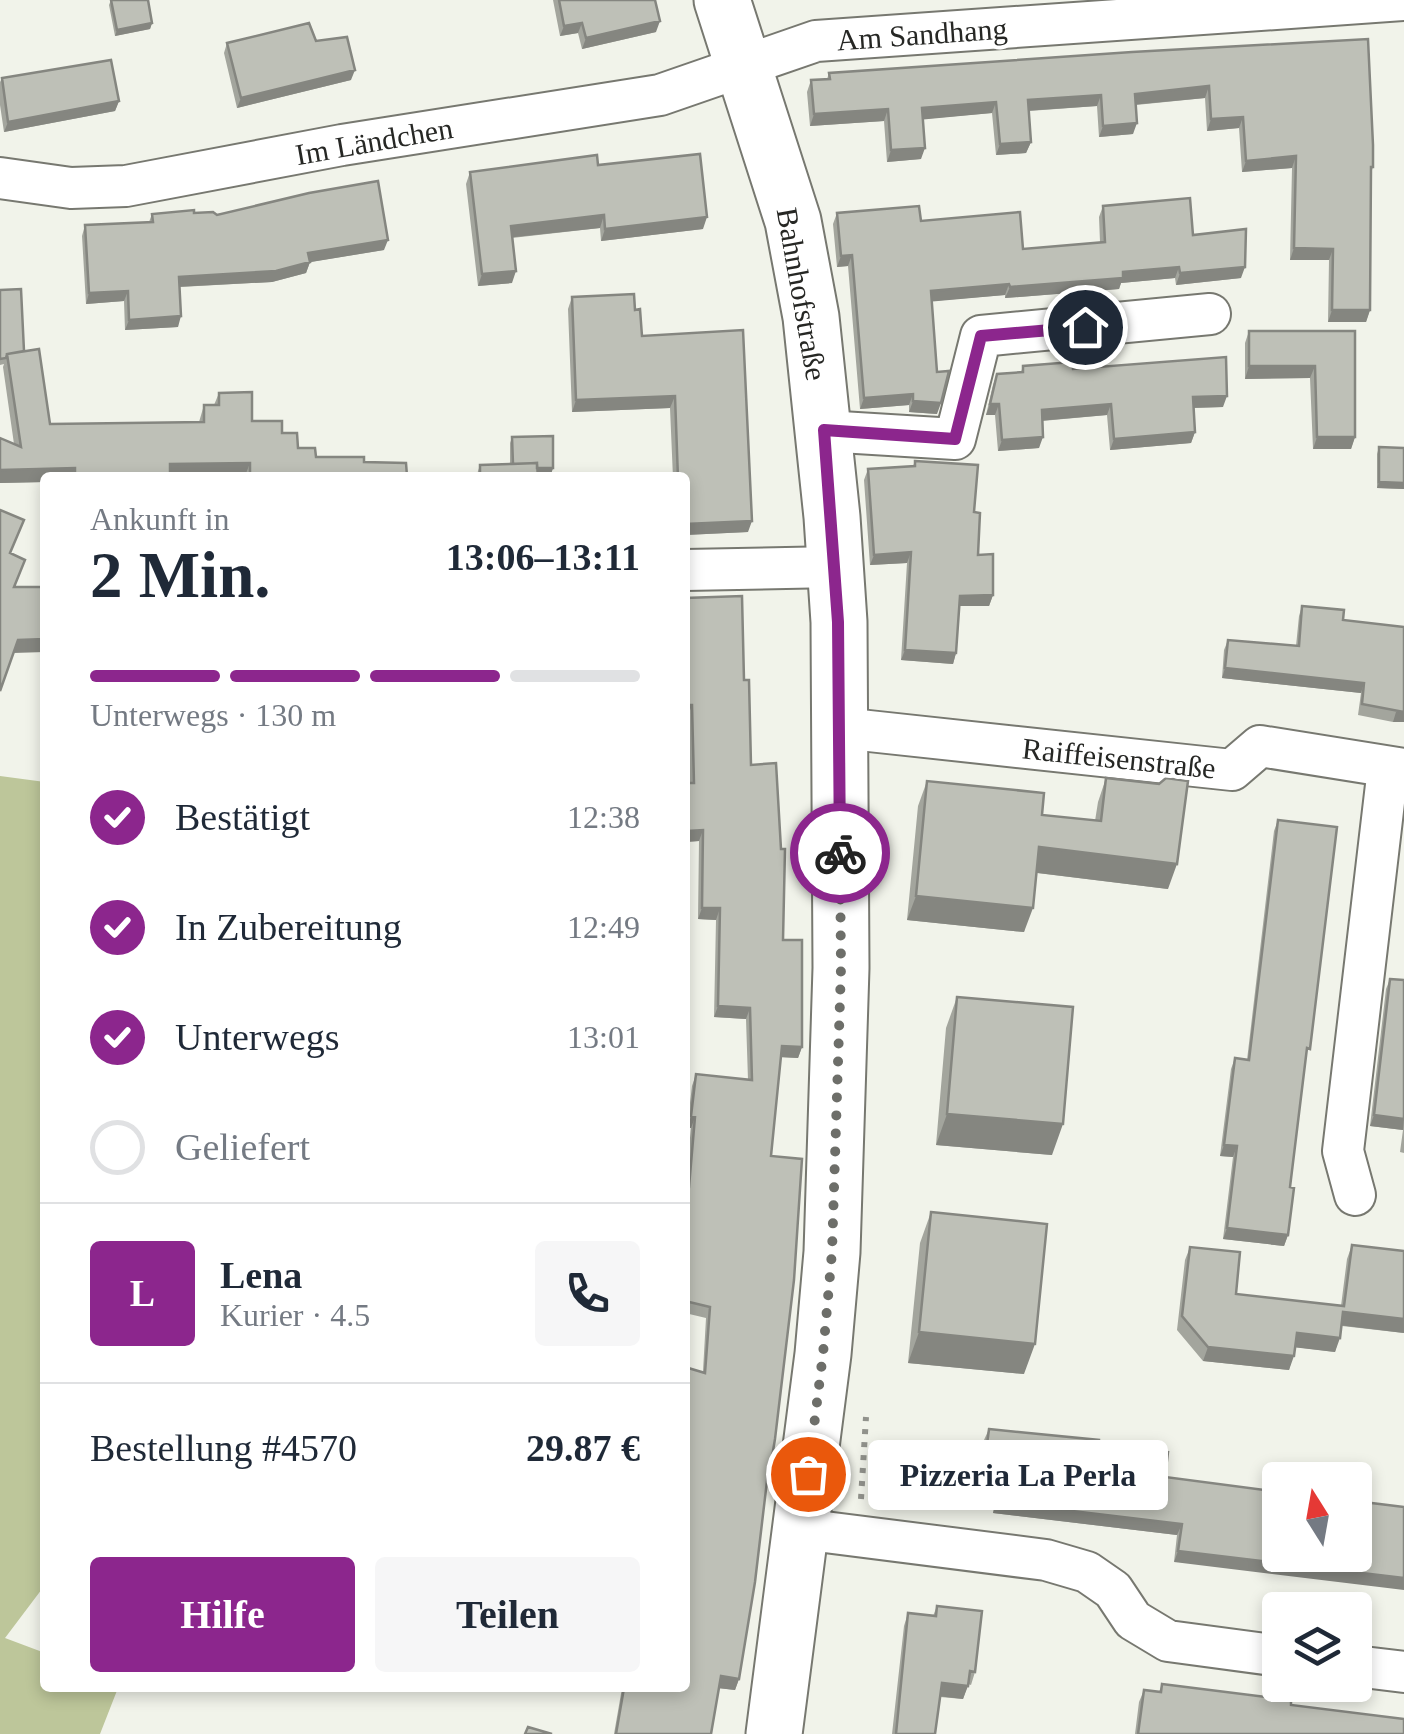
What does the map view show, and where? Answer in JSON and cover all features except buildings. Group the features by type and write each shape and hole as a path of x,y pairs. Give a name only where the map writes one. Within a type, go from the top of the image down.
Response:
{"street":[{"name":"Bahnhofstraße","path":"722,0 792,220 811,317 838,622 841,968 832,1252 823,1354 774,1734"},
{"name":"Am Sandhang","path":"744,66 816,41 1404,0"},
{"name":"Im Ländchen","path":"0,178 71,188 126,186 342,145 660,95 744,66"},
{"path":"824,430 955,439 981,336 1210,314"},
{"path":"690,570 834,567"},
{"name":"Raiffeisenstraße","path":"841,728 1232,770 1260,746 1396,769 1342,1151 1354,1196"},
{"path":"801,1528 1046,1560 1088,1572 1112,1590 1134,1620 1168,1641 1262,1654"},
{"path":"1372,1668 1404,1672"}],"green space":[{"path":"0,776 40,781 40,1592 5,1638 40,1651 40,1692 116,1692 100,1734 0,1734"}],"way so far":[{"path":"808,1474 832,1252 841,968 840,853"}],"place":[{"name":"Pizzeria La Perla","path":"808,1474"}],"route":[{"path":"840,853 838,622 824,430 955,439 981,336 1085,327"}]}
